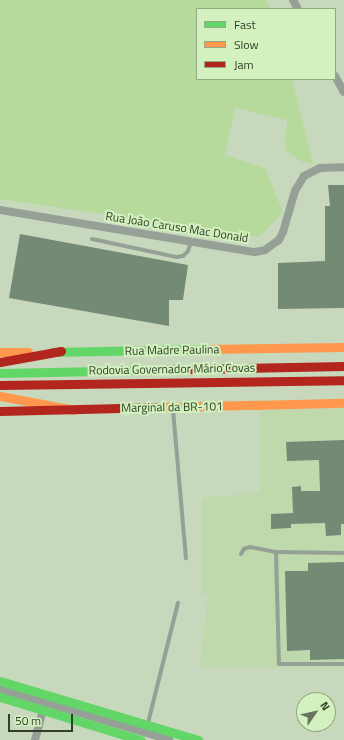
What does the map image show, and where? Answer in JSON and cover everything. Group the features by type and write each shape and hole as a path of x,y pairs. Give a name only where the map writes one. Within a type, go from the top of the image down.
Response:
{"main road":[{"name":"Rua Madre Paulina","path":"0,352 344,347"},
{"path":"0,362 61,352"},
{"name":"Rodovia Governador Mário Covas","path":"0,373 344,366"},
{"name":"Rodovia Governador Mário Covas","path":"0,385 344,380"},
{"path":"0,396 74,410"},
{"name":"Marginal da BR-101","path":"0,411 344,403"},
{"path":"0,681 198,740"},
{"path":"0,697 141,740"}],"street":[{"path":"336,78 344,92"},
{"name":"Rua João Caruso Mac Donald","path":"0,210 255,252 270,248 279,240 284,232 295,191 304,176 320,168 344,167"},
{"path":"0,689 170,740"},
{"path":"35,740 43,710"}],"lane":[{"path":"92,239 177,257 183,256 188,251 191,242"},
{"path":"173,407 186,558"},
{"path":"241,554 244,549 250,547 276,552 344,553"},
{"path":"276,552 279,664 344,664"},
{"path":"148,725 178,603"}],"shaded area":[{"path":"0,0 266,0 270,8 196,8 196,80 292,80 313,164 300,161 286,150 285,139 287,120 235,108 225,155 265,168 283,212 259,237 0,199"},
{"path":"344,408 344,669 200,667 208,595 202,594 202,498 260,492 260,410"}],"building":[{"path":"328,185 344,185 344,308 278,309 278,263 325,261 325,206 330,206"},
{"path":"20,234 188,265 183,300 169,300 169,326 9,298"},
{"path":"344,440 344,524 341,524 341,535 326,536 325,523 291,524 291,528 271,529 271,514 293,513 292,487 301,486 301,491 320,491 319,460 287,461 286,442"},
{"path":"344,562 344,659 310,660 310,650 287,651 285,571 308,571 308,563"}],"traffic: fast":[{"path":"52,352 207,349"},
{"path":"0,373 152,370"},
{"path":"0,681 198,740"},
{"path":"0,697 141,740"}],"traffic: slow":[{"path":"207,349 344,347"},
{"path":"0,352 28,352"},
{"path":"0,396 74,410"},
{"path":"161,407 344,403"}],"traffic: jam":[{"path":"0,362 61,351"},
{"path":"152,370 344,366"},
{"path":"0,385 344,380"},
{"path":"0,411 161,407"}]}
